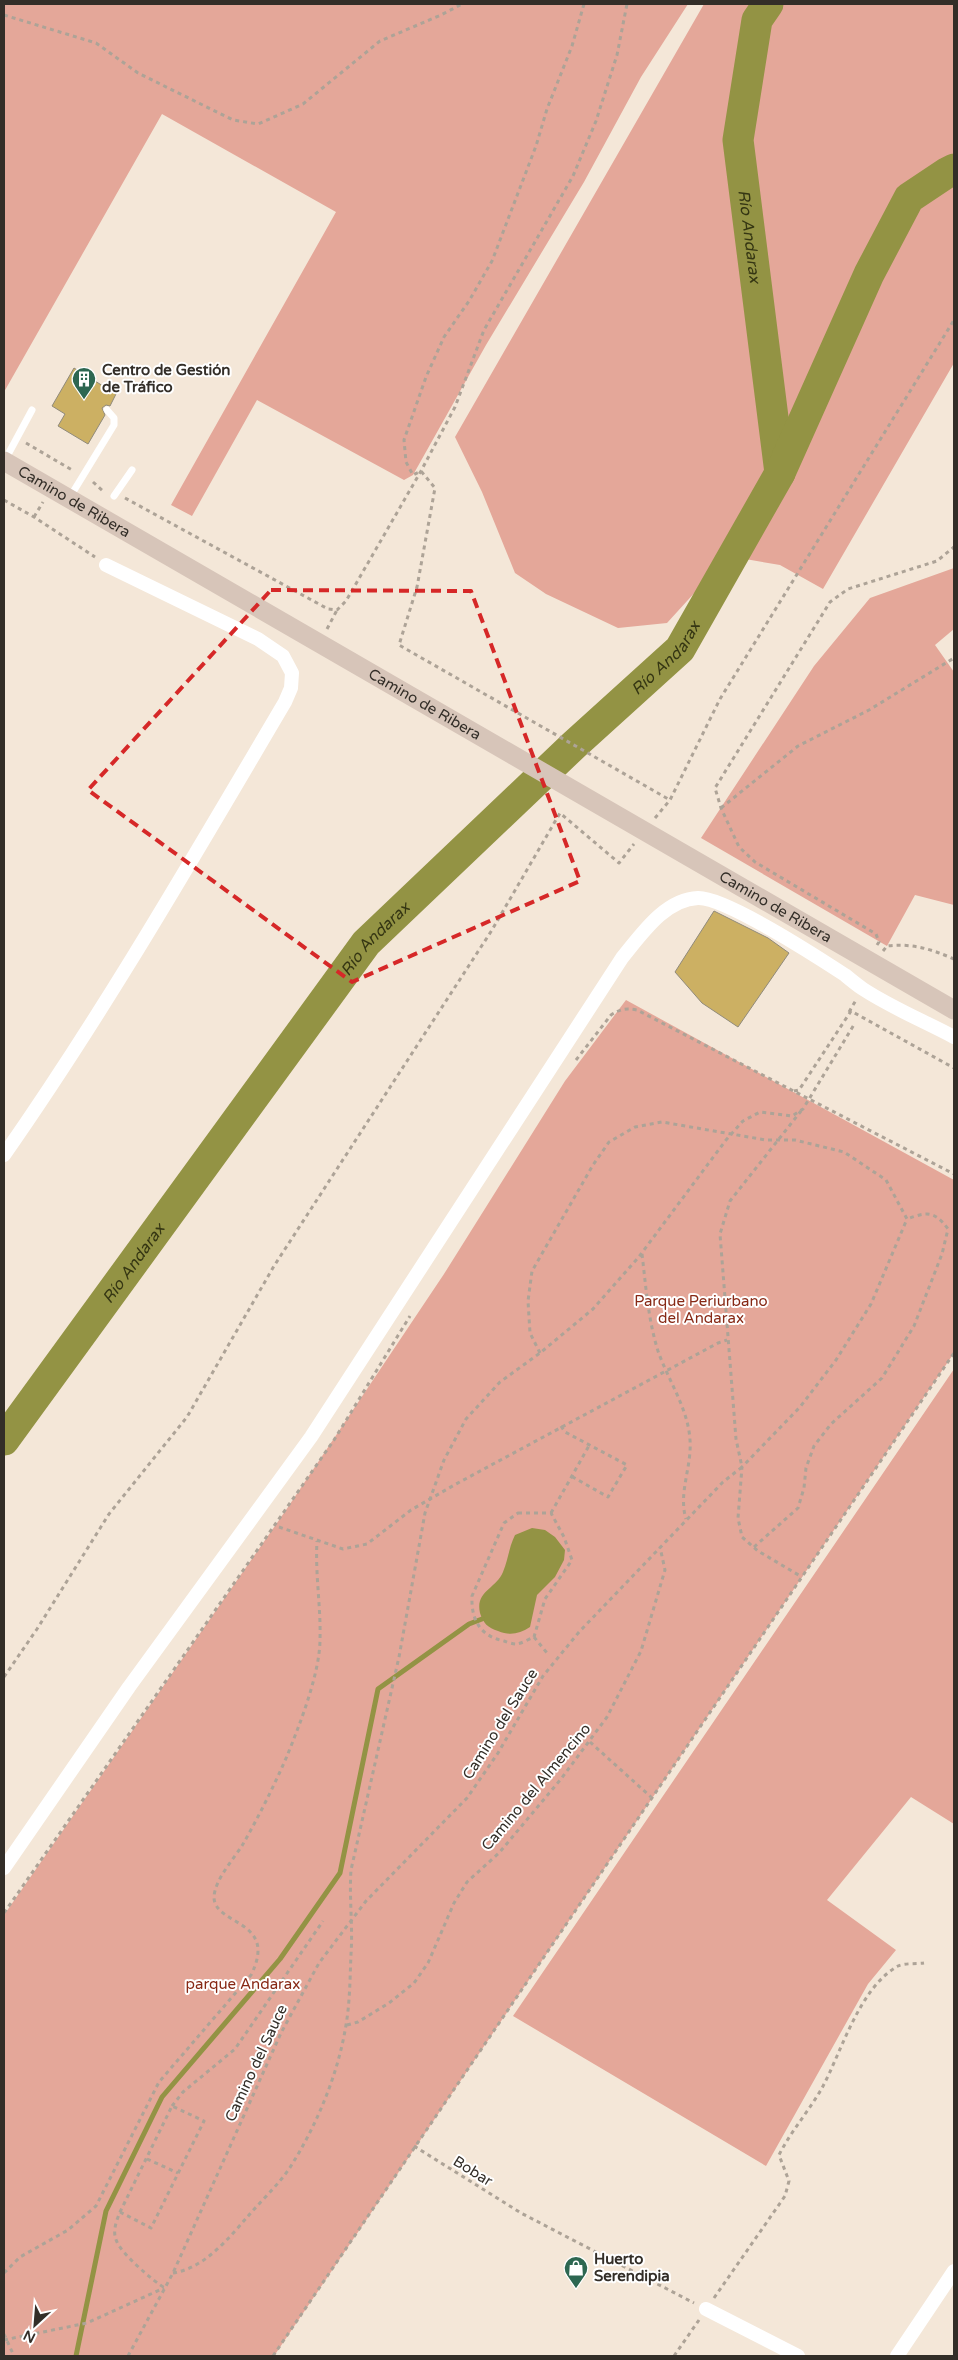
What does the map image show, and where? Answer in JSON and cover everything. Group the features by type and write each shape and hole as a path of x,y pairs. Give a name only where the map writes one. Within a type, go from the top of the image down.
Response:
{"main road":[{"name":"Camino de Ribera","path":"4,461 847,948 875,957 954,1010"}],"street":[{"path":"4,1155 72,1057 113,992 285,702 291,688 292,673 283,656 258,639 106,565"},
{"path":"4,1868 129,1687 285,1474 602,986 622,958 664,911 682,901 697,898 723,903 788,940 846,976 862,989 954,1037"},
{"path":"897,2356 954,2271"},
{"path":"706,2310 798,2356"}],"lane":[{"path":"4,461 32,410"},
{"path":"69,500 114,425 114,418 108,410"},
{"path":"114,496 132,470"}],"path":[{"path":"4,15 96,43 138,73 233,120 258,124 303,104 380,41 462,4"},
{"path":"421,471 413,474 406,462 404,440 426,377 444,337 469,301 492,261 572,46 584,4"},
{"path":"114,496 124,497 328,609 337,610 346,601 421,471 460,397 474,352 484,330 580,160 596,121 617,56 627,4"},
{"path":"653,821 670,800 720,699 954,320"},
{"path":"421,471 435,488 417,587 399,645 670,800"},
{"path":"4,500 34,517 106,565"},
{"path":"875,957 879,942 876,934 755,862 738,847 716,788 830,602 848,588 937,561 954,547"},
{"path":"722,808 798,746 869,710 954,658"},
{"path":"4,1677 109,1514 187,1417 274,1266 492,930 560,813 619,863 636,842"},
{"path":"875,957 886,946 904,944 924,947 954,959"},
{"path":"575,1061 611,1015 618,1010 628,1008 636,1010 954,1174"},
{"path":"794,1091 800,1090 851,1011 954,1068"},
{"path":"802,1577 754,1548 742,1538 738,1518 742,1467 736,1439 720,1234 730,1201 803,1108 855,1023"},
{"path":"173,2273 185,2271 198,2264 227,2241 288,2170 320,2109 335,2072 346,2025 352,1951 351,1870 391,1691 426,1513 444,1460 466,1418 500,1382 540,1353 594,1309 642,1253 731,1134 743,1121 760,1112 792,1116 803,1108"},
{"path":"540,1353 530,1333 528,1301 532,1271 592,1165 609,1142 635,1127 662,1122 778,1141 794,1140 844,1152 886,1180 907,1218 927,1212 940,1218 948,1229 942,1254 914,1326 882,1378 831,1424 814,1446 806,1468 804,1488 798,1508 754,1548"},
{"name":"Camino del Sauce","path":"128,2356 173,2273 281,2033 319,1963 366,1900 467,1798 498,1753 543,1676 578,1632 723,1482 742,1467 800,1407 836,1360 871,1304 907,1218"},
{"path":"642,1253 649,1318 658,1349 686,1420 690,1441 682,1507 686,1520"},
{"path":"4,1913 334,1440 415,1309"},
{"path":"279,1527 343,1549 366,1544 411,1510 431,1498 561,1426 727,1340"},
{"path":"273,2356 954,1353"},
{"path":"561,1426 565,1432 627,1465 608,1497 571,1476"},
{"path":"550,1512 590,1444"},
{"path":"534,1637 516,1644 492,1638 478,1628 473,1617 472,1596 504,1523 518,1513 550,1512"},
{"path":"534,1637 545,1599 572,1560 564,1537 550,1512"},
{"path":"4,2272 20,2257 68,2230 96,2206 159,2082 251,1976 256,1966 258,1952 255,1938 249,1930 218,1909 214,1898 219,1882 243,1844 287,1755 316,1670 320,1640 317,1541"},
{"name":"Camino del Almencino","path":"346,2025 358,2022 389,2003 414,1983 428,1963 454,1903 466,1882 499,1853 590,1742 608,1717 641,1651 665,1570 660,1547"},
{"path":"534,1637 547,1652"},
{"path":"590,1742 651,1797"},
{"path":"165,2288 155,2283 117,2243 114,2228 120,2212 172,2106 184,2092 235,2049 323,1920"},
{"path":"674,2356 785,2196 789,2181 782,2169 779,2155 786,2140 822,2088 849,2030 874,1987 899,1966 924,1963"},
{"path":"120,2212 151,2228 204,2121 172,2106"},
{"name":"Bobar","path":"414,2146 521,2214 706,2310"},
{"path":"147,2158 178,2173"},
{"path":"5,2340 87,2323 165,2288"},
{"path":"4,2334 5,2340 14,2356"}],"highlighted area":[{"path":"271,590 471,591 580,881 352,982 88,790"}],"green space":[{"path":"4,4 688,4 641,77 584,182 486,345 413,475 404,480 257,400 192,516 171,505 336,212 162,114 4,392"},
{"path":"704,4 954,4 954,363 823,589 780,565 728,556 667,623 618,628 546,594 515,573 482,492 455,437"},
{"path":"954,568 954,629 935,645 954,672 954,905 915,895 887,946 701,838 814,666 870,598"},
{"name":"Parque Periurbano del Andarax","path":"626,1000 954,1180 954,1353 274,2356 4,2356 4,1915 286,1510 444,1274 565,1081"},
{"path":"954,1369 954,1824 911,1797 827,1900 896,1950 868,1984 766,2166 513,2016"}],"shaded area":[{"path":"532,1528 545,1530 555,1537 565,1550 564,1560 555,1577 537,1595 530,1627 514,1634 502,1633 486,1625 479,1606 483,1595 500,1578 515,1535"}],"building":[{"name":"Centro de Gestión de Tráfico","path":"74,368 116,394 110,406 106,405 102,408 105,415 88,444 58,426 65,414 52,406"},
{"path":"714,911 768,938 789,953 738,1027 702,1003 675,972"}],"waterway":[{"name":"Río Andarax","path":"768,4 757,20 738,140 780,473"},
{"name":"Río Andarax","path":"4,1440 366,943 574,745 680,649 780,473 869,274 909,198 954,169"},
{"path":"76,2356 106,2211 162,2097 280,1959 340,1873 378,1689 469,1624 482,1619"}],"place":[{"name":"Centro de Gestión de Tráfico","path":"84,400"},
{"name":"Huerto Serendipia","path":"576,2289"}],"park label":[{"name":"parque Andarax","path":"243,1984"}]}
